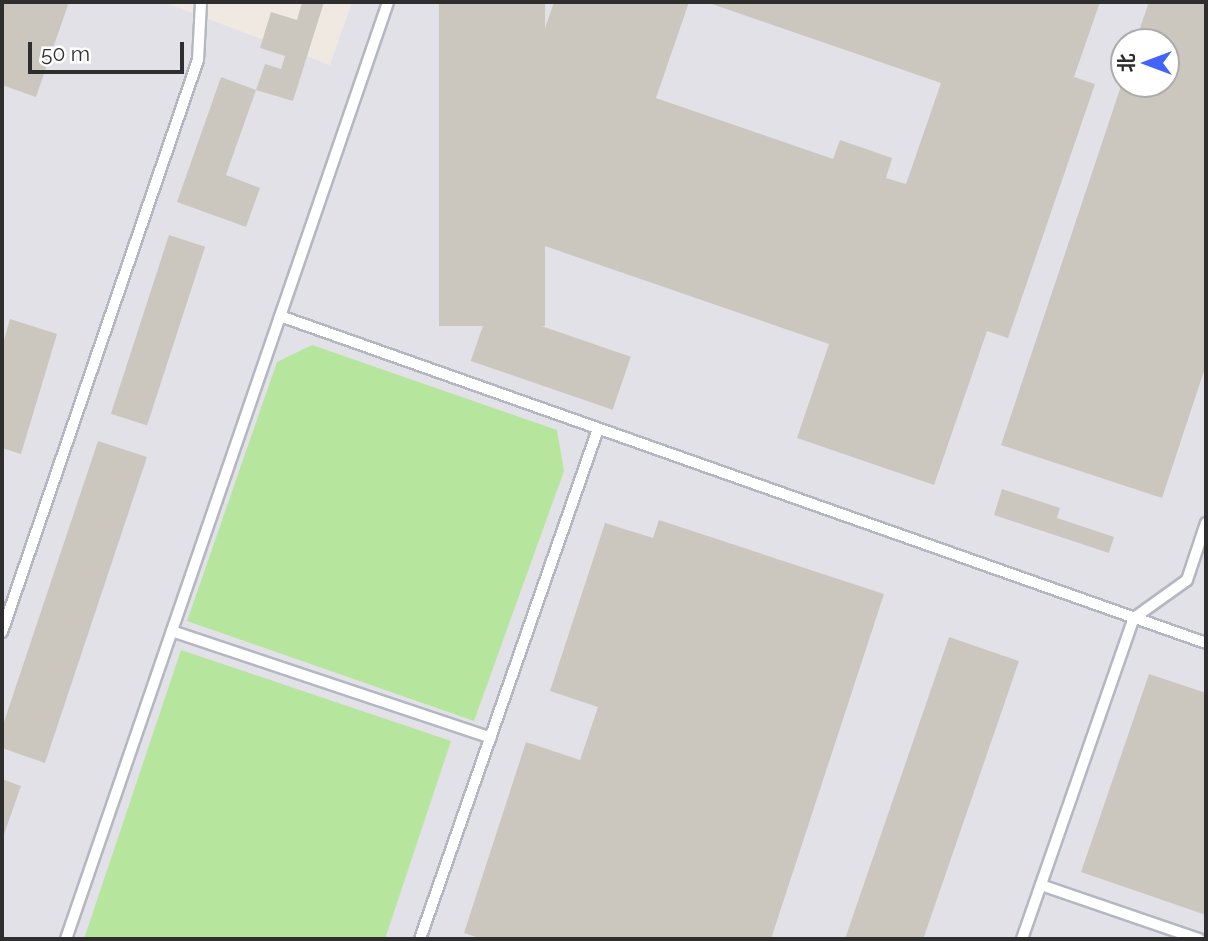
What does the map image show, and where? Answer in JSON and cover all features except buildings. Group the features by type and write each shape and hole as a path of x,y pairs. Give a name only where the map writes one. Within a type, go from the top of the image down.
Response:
{"lane":[{"path":"2,632 198,60 201,2"},
{"path":"66,939 388,2"},
{"path":"280,316 1206,643"},
{"path":"420,939 598,429"},
{"path":"1022,939 1135,618 1187,580 1206,523"},
{"path":"172,631 491,738"},
{"path":"1041,885 1199,939"}],"shaded area":[{"path":"2,2 163,2 330,65 352,2 1206,2 1206,939 2,939"}],"green space":[{"path":"312,345 557,430 564,471 474,721 187,621 277,362"},
{"path":"181,650 451,741 385,939 84,939"}]}
